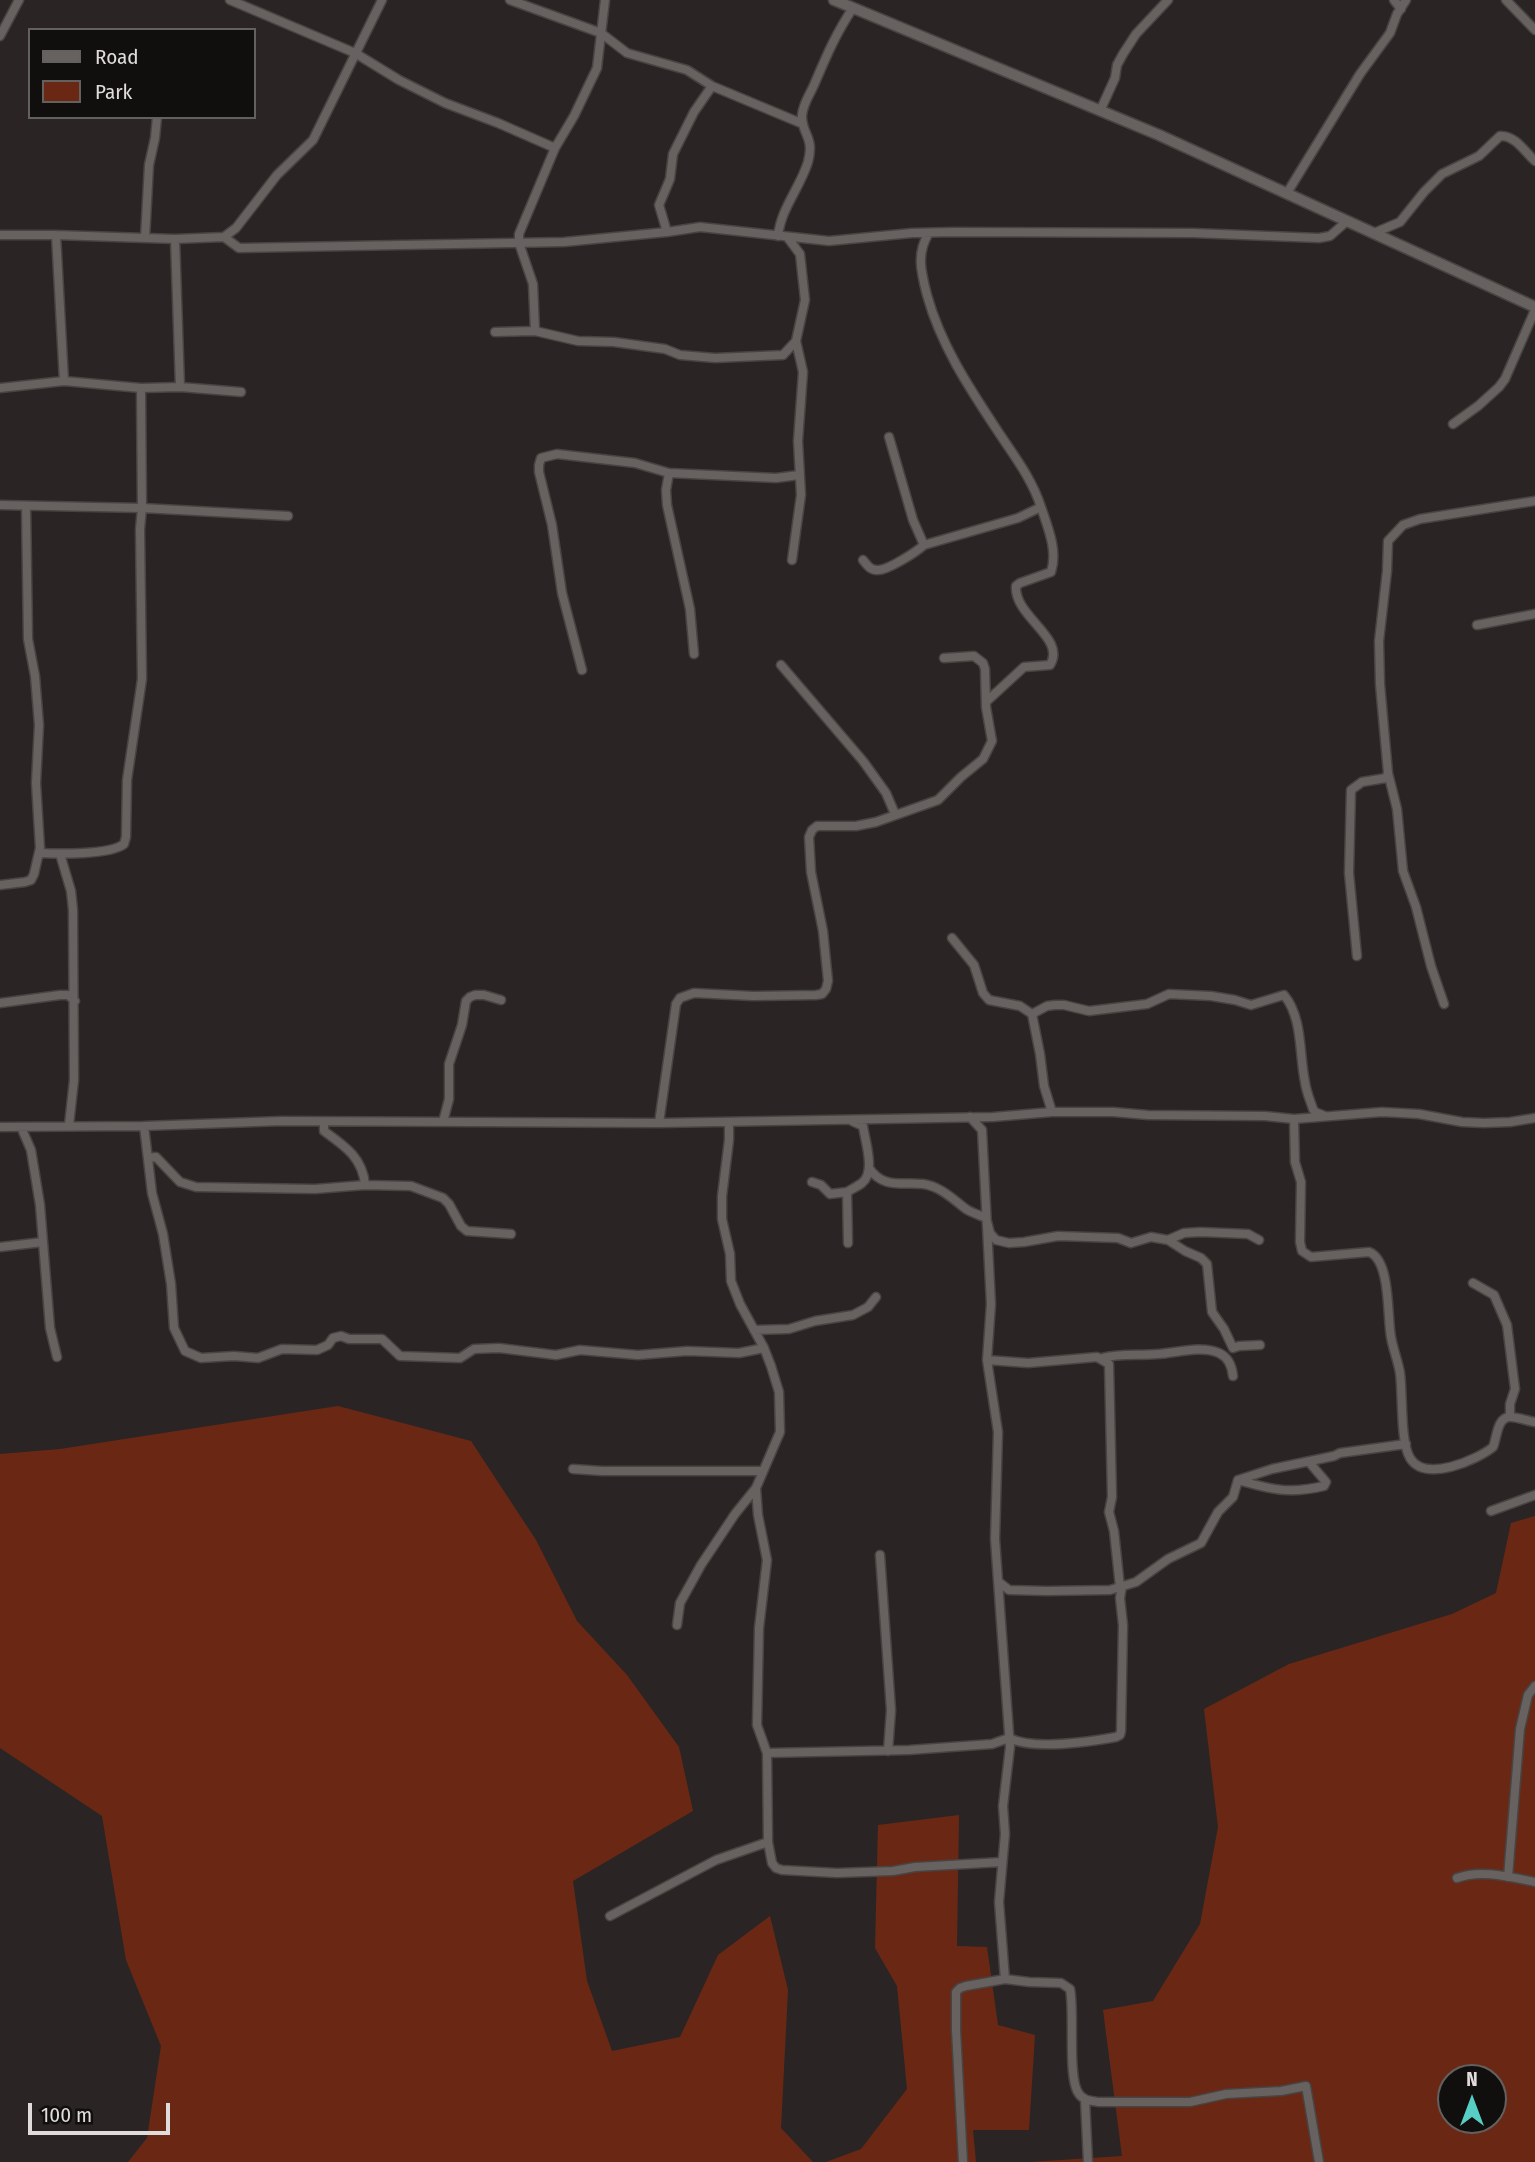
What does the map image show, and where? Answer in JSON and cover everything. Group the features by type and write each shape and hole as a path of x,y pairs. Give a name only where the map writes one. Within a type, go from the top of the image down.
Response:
{"street":[{"path":"0,36 19,0"},
{"path":"230,0 355,53 399,80 445,103 555,148"},
{"path":"0,235 56,234 175,239 225,237 236,229 277,174 313,141 382,0"},
{"path":"510,0 601,33 627,53 687,70 712,86 803,124"},
{"path":"535,331 533,284 519,243 521,226 555,148 575,116 597,68 605,0"},
{"path":"834,0 1159,135 1535,309 1505,379 1499,387 1453,424"},
{"path":"1100,111 1123,54 1136,34 1168,0"},
{"path":"1394,0 1401,9"},
{"path":"1287,192 1360,74 1390,33 1406,0"},
{"path":"1506,0 1535,30"},
{"path":"778,236 780,218 800,180 811,149 803,124 804,106 836,34 853,8"},
{"path":"667,232 659,205 670,179 673,154 679,138 712,86"},
{"path":"145,238 149,165 157,119"},
{"path":"1374,233 1400,222 1441,174 1485,152 1500,136 1507,136 1515,141 1535,161"},
{"path":"225,237 239,248 564,242 700,227 811,240 912,233 1193,233 1319,238 1330,236 1347,221"},
{"path":"236,229 239,248"},
{"path":"912,233 921,245 923,279 946,347 965,382 1022,466 1034,488 1051,537 1054,564 1051,572 1020,583 1016,586 1016,592 1027,616 1049,639 1053,660 1050,665 1024,667 987,701"},
{"path":"921,245 929,233"},
{"path":"56,234 64,381"},
{"path":"788,237 800,254 805,300 796,341 803,372 798,441 800,507 792,560"},
{"path":"175,239 180,387"},
{"path":"800,254 811,240"},
{"path":"495,332 535,331 578,341 614,342 665,349 680,355 715,358 783,355 800,359"},
{"path":"783,355 796,341"},
{"path":"0,388 64,381 141,388 180,387 241,392"},
{"path":"40,853 113,850 124,844 127,837 127,780 142,679 141,388"},
{"path":"889,437 906,499 924,545"},
{"path":"582,670 562,593 552,525 539,472 541,458 557,454 635,463 669,473 776,478 799,475"},
{"path":"669,473 667,505 690,609 694,654"},
{"path":"1444,1004 1403,871 1397,809 1388,773 1379,641 1388,541 1403,525 1420,519 1535,501"},
{"path":"0,505 142,508 288,516"},
{"path":"0,885 31,880 40,853 36,783 39,725 35,676 28,639 26,506"},
{"path":"863,560 869,568 880,570 924,545 1018,518 1041,507"},
{"path":"1477,625 1535,614"},
{"path":"659,1123 676,1004 680,998 694,993 753,996 822,994 826,989 828,981 823,931 811,872 809,836 812,830 817,826 856,826 876,822 938,800 983,759 992,741 986,707 985,669 974,656 944,658"},
{"path":"781,665 863,761 887,793 895,814"},
{"path":"1357,956 1349,873 1351,790 1362,782 1386,778 1388,773"},
{"path":"60,854 74,909 74,1080 69,1125"},
{"path":"952,939 974,965 983,993 989,1000 1020,1006 1031,1014 1044,1086 1052,1112"},
{"path":"1031,1014 1055,1005 1089,1011 1147,1004 1169,994 1211,996 1251,1005 1283,995 1289,1002 1296,1021 1305,1082 1313,1108 1315,1112 1326,1117"},
{"path":"0,1003 60,995 68,995 75,1001"},
{"path":"443,1122 449,1099 449,1064 462,1025 466,1001 475,995 502,1000"},
{"path":"0,1127 282,1121 659,1123 993,1117 1052,1112 1265,1116 1294,1119 1382,1112 1419,1114 1462,1122 1510,1122 1535,1118"},
{"path":"970,1117 982,1130 991,1304 987,1360 998,1432 995,1539 1012,1742 1003,1806 1005,1834 999,1915 1005,1979"},
{"path":"982,1130 993,1117"},
{"path":"1294,1119 1295,1163 1301,1182 1302,1251 1311,1258 1369,1252 1374,1254 1381,1265 1386,1286 1390,1333 1400,1373 1406,1444 1410,1458 1416,1464 1437,1469 1450,1468 1493,1447 1503,1419 1510,1417 1535,1422"},
{"path":"812,1182 821,1185 830,1194 847,1192 863,1183 868,1176 863,1126 856,1122 839,1120"},
{"path":"677,1625 678,1609 694,1577 735,1514 756,1488 780,1432 779,1392 764,1348 731,1281 730,1254 723,1219 729,1122"},
{"path":"324,1123 324,1131 351,1150 364,1172 365,1185"},
{"path":"21,1126 31,1150 43,1242 50,1328 57,1357"},
{"path":"144,1126 152,1193 163,1234 171,1284 174,1328 185,1351 201,1358 234,1356 258,1359 282,1349 317,1350 328,1345 333,1338 341,1336 349,1339 382,1339 400,1356 460,1358 474,1349 556,1355 580,1350 638,1355 687,1351 739,1353 764,1348"},
{"path":"148,1158 156,1157 180,1182 195,1186 315,1189 365,1185 411,1186 443,1198 460,1226 467,1231 511,1234"},
{"path":"869,1168 873,1175 888,1184 926,1184 952,1197 969,1211 986,1218"},
{"path":"847,1192 848,1243"},
{"path":"986,1218 990,1233 996,1240 1009,1243 1058,1236 1118,1238 1131,1243 1151,1237 1168,1240 1207,1264 1212,1312 1233,1349"},
{"path":"1168,1240 1184,1233 1201,1232 1248,1234 1258,1240"},
{"path":"0,1247 43,1242"},
{"path":"1473,1283 1494,1295 1507,1325 1515,1389 1510,1404 1510,1417"},
{"path":"754,1330 789,1329 815,1321 853,1315 868,1307 876,1297"},
{"path":"987,1360 1028,1363 1194,1350 1217,1352 1239,1346 1260,1345"},
{"path":"1217,1352 1229,1363 1233,1376"},
{"path":"767,1754 888,1751 1012,1742 1059,1744 1120,1735 1123,1613 1119,1598 1121,1587 1114,1531 1109,1512 1112,1497 1111,1370 1102,1358"},
{"path":"1238,1480 1353,1450 1406,1444"},
{"path":"1238,1480 1291,1492 1324,1486 1326,1482 1323,1477 1309,1462"},
{"path":"573,1469 763,1471"},
{"path":"1000,1583 1009,1590 1016,1591 1110,1590 1143,1579 1168,1559 1201,1543 1217,1512 1233,1497 1238,1480"},
{"path":"756,1488 758,1515 767,1560 759,1628 757,1725 767,1754 768,1842 772,1863 782,1870 837,1873 1002,1862"},
{"path":"1491,1511 1535,1495"},
{"path":"880,1555 891,1710 888,1751"},
{"path":"1110,1590 1119,1598"},
{"path":"1508,1877 1520,1729 1528,1695 1535,1686"},
{"path":"610,1916 716,1860 768,1842"},
{"path":"1457,1878 1472,1874 1492,1874 1535,1882"},
{"path":"963,2162 956,1992 966,1986 1005,1979 1061,1983 1070,1989 1074,2078 1079,2094 1085,2099 1099,2102 1190,2102 1226,2094 1280,2091 1306,2086 1319,2162"},
{"path":"1085,2099 1088,2162"}],"green space":[{"path":"338,1406 471,1441 536,1540 577,1621 627,1675 679,1747 693,1811 573,1881 587,1981 612,2051 680,2037 718,1955 770,1916 788,1990 781,2128 813,2162 128,2162 147,2138 161,2046 126,1960 102,1816 0,1748 0,1454 60,1449"},
{"path":"1535,1516 1535,2162 1030,2162 1122,2156 1103,2010 1153,2001 1200,1924 1218,1827 1204,1709 1289,1664 1452,1614 1496,1593 1511,1523"},
{"path":"959,1815 957,1946 987,1947 998,2025 1035,2035 1029,2130 973,2130 976,2162 826,2162 861,2149 907,2089 897,1986 875,1948 878,1825"}]}
